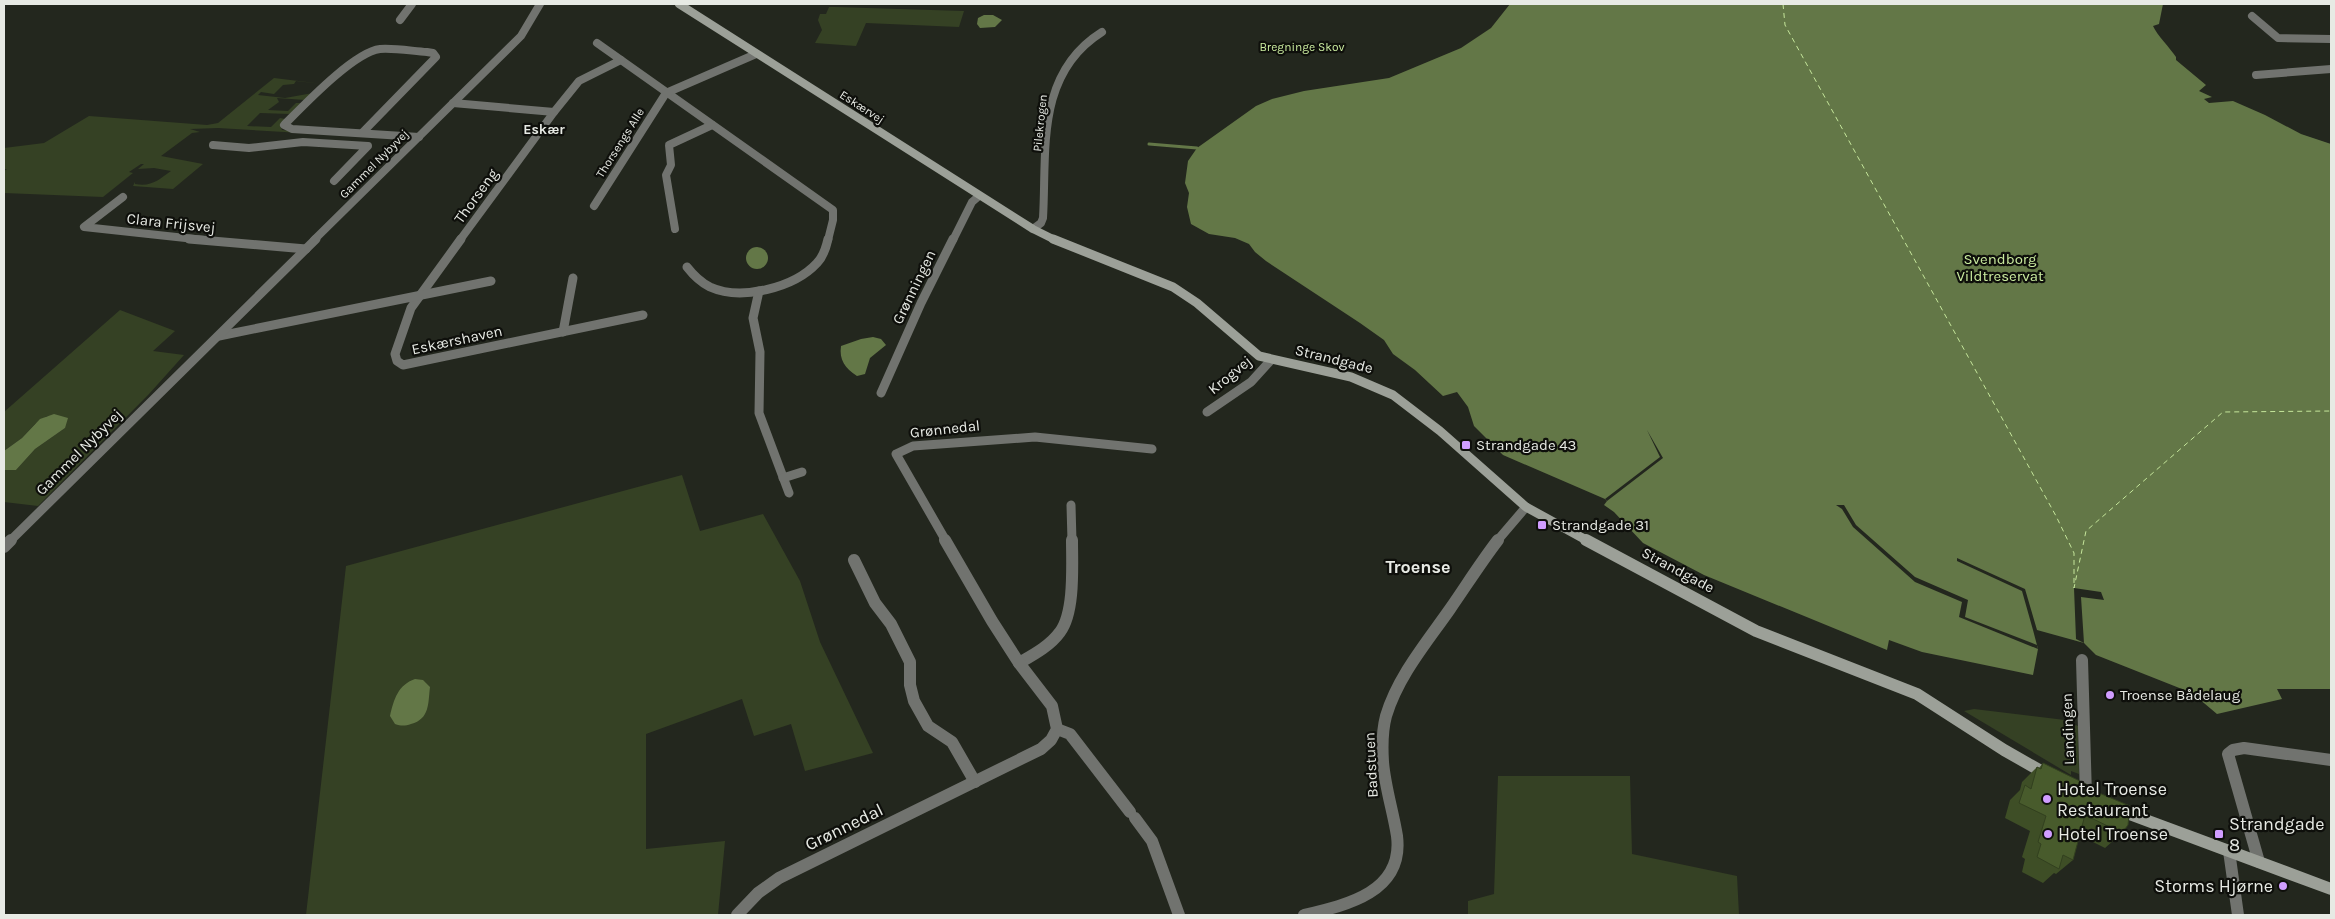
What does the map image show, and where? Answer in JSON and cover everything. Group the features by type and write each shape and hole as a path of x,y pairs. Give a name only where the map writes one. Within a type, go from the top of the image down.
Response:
{"street":[{"path":"400,20 412,4"},
{"name":"Gammel Nybyvej","path":"4,547 523,34 540,4"},
{"name":"Eskærvej","path":"679,4 1033,229"},
{"path":"2252,16 2278,38 2331,39"},
{"name":"Pilekrogen","path":"1033,229 1042,223 1043,218 1051,97 1080,51 1089,40 1102,32"},
{"path":"596,43 833,210 834,218 825,251 814,266 790,281 760,291 735,292 712,288 696,279 687,267"},
{"path":"350,145 361,133 410,86 436,55 427,52 386,49 367,52 323,87 284,125 292,128 361,133 419,137"},
{"path":"666,93 756,54"},
{"name":"Thorseng","path":"420,296 554,112 579,81 621,60"},
{"path":"2256,75 2311,68 2331,69"},
{"name":"Thorsengs Alle","path":"594,206 661,98 666,93"},
{"path":"453,103 554,112"},
{"path":"675,229 666,175 670,165 669,145 712,125"},
{"path":"213,145 249,148 303,142 368,146 334,181"},
{"name":"Grønningen","path":"881,393 921,303 972,202 979,196"},
{"name":"Clara Frijsvej","path":"123,197 84,227 306,249"},
{"name":"Strandgade","path":"1033,229 1063,244 1147,275 1173,288 1203,308 1249,349 1271,360 1352,377 1392,395 1440,431 1526,507 1756,631 1917,694 2004,750 2060,782"},
{"path":"563,332 573,278"},
{"path":"218,336 491,281"},
{"path":"760,291 753,318 760,352 759,413 789,493"},
{"name":"Eskærshaven","path":"420,296 411,308 395,354 397,361 403,365 416,364 643,316"},
{"name":"Krogvej","path":"1206,412 1251,382 1271,360"},
{"name":"Grønnedal","path":"737,915 758,893 779,878 1041,749 1057,729 1052,706 1019,664 992,621 896,454 913,446 1035,437 1152,449"},
{"path":"783,478 802,472"},
{"path":"1019,664 1052,642 1063,628 1069,609 1072,505"},
{"name":"Badstuen","path":"1304,915 1334,908 1355,899 1381,884 1395,868 1398,848 1385,782 1383,732 1387,711 1412,664 1505,528 1526,507"},
{"path":"854,560 875,604 891,624 910,662 910,685 914,701 928,726 952,742 974,782"},
{"name":"Landingen","path":"2082,660 2090,798 2229,851"},
{"path":"1057,729 1070,734 1152,841 1179,915"},
{"path":"2259,862 2228,754 2233,750 2244,748 2331,760"},
{"path":"2238,915 2229,851 2331,889"}],"shaded area":[{"name":"Svendborg Vildtreservat","path":"1510,4 2163,4 2159,24 2153,26 2176,57 2176,60 2206,85 2199,91 2212,97 2204,99 2209,103 2233,101 2301,134 2331,144 2331,689 2277,689 2282,699 2217,714 2192,693 2096,655 2084,643 2037,630 2033,630 2038,649 2033,675 1922,652 1889,640 1887,650 1704,575 1643,543 1614,512 1604,505 1607,501 1605,499 1503,455 1474,426 1468,407 1457,392 1443,396 1415,370 1393,354 1384,340 1266,261 1249,244 1235,238 1209,234 1191,224 1187,207 1189,193 1185,183 1188,161 1197,148 1256,106 1272,99 1304,91 1389,78 1461,48 1491,28"},
{"path":"829,7 964,11 959,27 866,23 856,46 815,43 822,30 818,20 820,14 826,14"},
{"path":"984,15 993,15 1002,20 995,27 980,28 977,24 978,18"},
{"path":"274,78 323,84 296,81 294,84 283,85 274,94 261,92 258,95 285,98 313,93 305,100 277,98 279,102 268,110 288,111 296,103 301,103 290,114 260,113 247,126 271,127 280,118 285,119 280,125 282,130 353,136 218,128 190,129 200,132 192,133 161,156 203,164 173,189 133,186 135,182 135,184 141,185 154,182 171,171 154,168 138,169 144,164 141,164 129,172 133,173 103,197 4,193 4,171 7,169 4,169 4,148 44,143 89,116 207,125 218,123"},
{"path":"757,247 765,250 768,258 765,266 757,269 749,266 746,258 749,250"},
{"path":"120,310 175,331 153,351 184,355 149,394 38,506 4,502 4,470 16,470 35,449 65,428 47,416 4,451 4,412"},
{"path":"873,337 881,339 886,345 870,358 865,374 857,376 849,370 842,360 841,346"},
{"path":"54,414 68,418 65,428 35,449 16,470 4,470 4,451 22,438 40,419"},
{"path":"682,475 700,531 763,514 800,581 820,642 873,753 805,771 791,724 754,736 742,699 646,734 646,849 725,841 718,915 306,915 346,566"},
{"path":"415,679 423,680 430,687 427,710 417,722 403,726 395,724 390,716 395,698 404,685"},
{"path":"1974,709 2065,720 2078,726 2079,774 2071,771 2071,775 1964,711"},
{"path":"1498,776 1630,776 1632,854 1737,876 1739,915 1468,915 1468,901 1494,894"}],"pier":[{"path":"1647,430 1663,458 1607,501 1605,499 1660,457"},
{"path":"1836,505 1844,505 1856,525 1915,577 1968,600 1965,617 2037,645 2038,649 1959,617 1962,602 1915,582 1853,527 1842,509"},
{"path":"1957,558 2025,589 2037,630 2033,630 2022,591 1957,561"},
{"path":"2074,588 2101,592 2104,600 2081,597 2084,643 2076,639"}],"building":[{"path":"2043,763 2092,787 2092,790 2130,806 2128,825 2122,833 2085,815 2073,860 2063,855 2059,869 2037,857 2041,844 2038,842 2046,816 2019,803 2025,785 2031,789 2037,767 2041,769"}],"waterway":[{"path":"1149,144 1197,148"}],"ferry route":[{"path":"1783,4 1785,25 2056,516 2074,553 2074,588 2086,531 2223,412 2331,411"}],"place":[{"name":"Strandgade 43","path":"1466,445"},
{"name":"Strandgade 31","path":"1542,525"},
{"name":"Troense Bådelaug","path":"2110,695"},
{"name":"Hotel Troense Restaurant","path":"2047,799"},
{"name":"Hotel Troense","path":"2048,834"},
{"name":"Strandgade 8","path":"2219,834"},
{"name":"Storms Hjørne","path":"2283,886"}],"district":[{"name":"Eskær","path":"544,129"},
{"name":"Troense","path":"1418,567"}],"park label":[{"name":"Bregninge Skov","path":"1302,47"}]}
